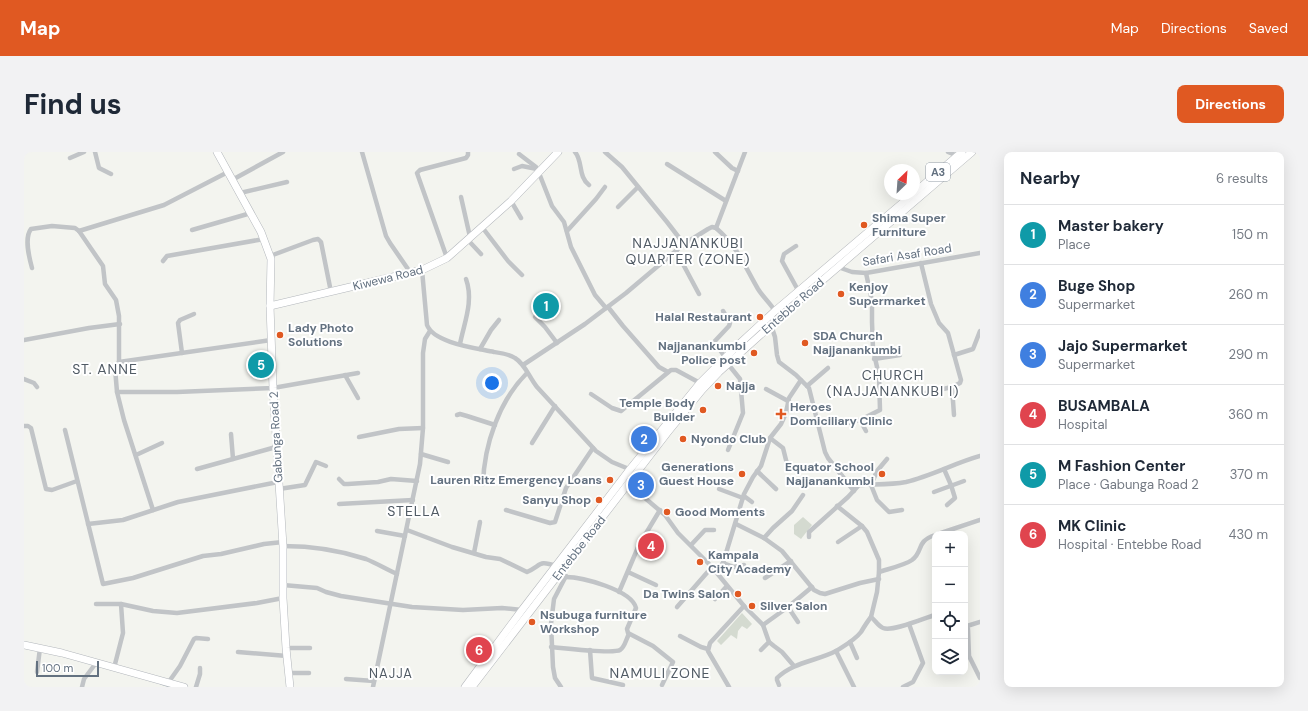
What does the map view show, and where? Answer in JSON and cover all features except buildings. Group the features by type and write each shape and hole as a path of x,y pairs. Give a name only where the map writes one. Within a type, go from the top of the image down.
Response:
{"main road":[{"name":"Gabunga Road 2","path":"217,152 251,213 264,239 270,256 273,388 283,544 286,648 290,687"},
{"name":"Kiwewa Road","path":"270,306 422,270 447,258 511,201 558,152"},
{"name":"Entebbe Road","path":"472,687 559,568 700,383 771,325 972,152"},
{"name":"Entebbe Road","path":"920,189 960,154"},
{"name":"Entebbe Road","path":"634,470 667,433 727,360 775,311 907,200"},
{"name":"Entebbe Road","path":"465,687 522,610 559,568"},
{"path":"24,645 180,686"}],"street":[{"path":"70,158 84,152"},
{"path":"95,152 99,168 111,174"},
{"path":"232,180 282,152"},
{"path":"362,152 386,236 410,272"},
{"path":"447,258 417,173 420,170 466,158 468,152"},
{"path":"575,152 578,156 583,177 589,185"},
{"path":"605,152 622,167 668,222 684,244"},
{"path":"715,152 732,168 738,171"},
{"path":"716,228 745,152"},
{"path":"948,152 960,154"},
{"path":"519,154 540,170 552,206 562,220 571,246 595,295 659,367 668,372"},
{"path":"667,164 726,201"},
{"path":"514,169 522,166 540,170"},
{"path":"79,231 164,205 228,172"},
{"path":"240,193 286,182"},
{"path":"567,231 584,214 605,187"},
{"path":"618,207 638,187"},
{"path":"461,197 469,238 481,254"},
{"path":"511,201 521,218"},
{"path":"192,230 251,213"},
{"path":"32,268 25,243 26,236 31,229 52,226 75,228 79,231 103,266 105,284 116,300 120,324 119,362 115,368 117,392 124,420 153,510"},
{"path":"482,227 508,261 522,275"},
{"path":"523,365 585,324 684,244 712,227 716,228 730,241 747,266 759,290 775,311"},
{"path":"163,262 167,256 264,239"},
{"path":"270,256 313,240 318,240 320,242 331,292"},
{"path":"796,246 784,254 782,260 799,292"},
{"path":"676,251 699,294"},
{"name":"Safari Asaf Road","path":"838,267 852,272 866,273 980,253"},
{"path":"921,263 931,304 939,323 948,333 961,380 960,383 952,388 922,394"},
{"path":"422,270 427,325 430,332 439,337 460,344 508,354 516,358 523,365 537,387 593,448 612,462 634,470"},
{"path":"848,422 860,420 880,410 879,376 874,359 872,301 866,273"},
{"path":"460,344 470,303 469,286 466,279"},
{"path":"723,311 730,323 714,342 740,378 743,413 728,450"},
{"path":"182,352 178,323 180,320 194,314"},
{"path":"535,317 557,343"},
{"path":"480,349 491,330 499,320"},
{"path":"24,340 120,324"},
{"path":"771,325 776,337 776,355 778,362 807,386 825,452 854,491"},
{"path":"954,355 973,349 980,331"},
{"path":"373,687 417,481 423,428 423,353 425,339 430,332"},
{"path":"119,362 271,340"},
{"path":"874,359 900,355"},
{"path":"807,386 828,368"},
{"path":"591,394 612,408 621,411 668,372 676,370 700,383"},
{"path":"117,392 177,392 273,388 358,373"},
{"path":"483,484 483,471 488,445 496,424 510,392 527,373"},
{"path":"345,375 358,398"},
{"path":"24,379 34,383 37,387"},
{"path":"677,607 723,563 747,487 764,458 766,447 770,438 781,424 786,413 790,395 801,380"},
{"path":"952,388 954,415"},
{"path":"766,389 788,401"},
{"path":"532,443 555,406"},
{"path":"457,415 467,416 496,424"},
{"path":"860,420 866,431"},
{"path":"24,426 31,428 46,490 52,490 77,481"},
{"path":"359,437 399,429 423,428"},
{"path":"65,430 103,584 133,578 203,556 221,554 264,544 308,546 344,553 366,560 397,574"},
{"path":"231,434 233,459"},
{"path":"770,438 783,448 787,464"},
{"path":"136,455 162,443"},
{"path":"197,469 276,447"},
{"path":"506,510 550,523 555,522 566,488 593,448"},
{"path":"421,454 448,462"},
{"path":"809,537 809,532 859,486 905,482 936,473 980,456"},
{"path":"887,459 877,471 871,485 877,500 889,512 902,510"},
{"path":"88,524 123,520 178,502 279,485 305,485 316,462 326,466"},
{"path":"944,469 955,498 947,505"},
{"path":"757,472 776,490"},
{"path":"339,479 344,484 378,482 391,479 417,481"},
{"path":"934,492 964,481"},
{"path":"626,482 660,510 678,533 691,545 744,606 763,625 770,642 782,652 794,666"},
{"path":"719,489 743,497 752,502"},
{"path":"764,538 792,511 803,495"},
{"path":"339,504 413,500"},
{"path":"779,685 777,678 794,666 836,651 850,642 860,633 871,617 879,579 879,564 877,556 867,532 862,526 837,506"},
{"path":"619,592 639,545 660,510"},
{"path":"949,531 980,520"},
{"path":"474,553 480,522"},
{"path":"736,524 764,538 782,551 812,587 820,594 826,594 860,583 879,579"},
{"path":"838,542 862,526"},
{"path":"407,530 452,547 486,557 500,559 527,572 542,563 559,568 565,574 553,604 551,624 553,670 555,678 561,687"},
{"path":"691,545 705,530 714,530"},
{"path":"377,532 405,536"},
{"path":"879,572 911,561 916,556 924,540 932,536"},
{"path":"765,578 791,561"},
{"path":"723,563 734,567 744,565"},
{"path":"628,572 656,585"},
{"path":"551,647 590,650 619,650 623,647 629,634 627,629 636,608 633,601 609,587 581,579 564,579"},
{"path":"283,585 317,588 341,596 412,607 463,610 502,608 522,610"},
{"path":"715,599 727,586"},
{"path":"763,625 812,587"},
{"path":"96,604 121,604 153,611 177,613 257,603 284,598"},
{"path":"114,668 123,633 121,604"},
{"path":"729,687 709,655 708,649 710,643 744,606"},
{"path":"788,607 798,622"},
{"path":"871,617 884,628 898,627 932,616"},
{"path":"968,624 980,622"},
{"path":"903,687 913,682 923,663 909,624"},
{"path":"629,634 653,646 672,661 672,665 662,685"},
{"path":"680,636 708,649"},
{"path":"168,683 180,666 194,639 208,639"},
{"path":"967,639 969,656 980,678"},
{"path":"762,650 770,642"},
{"path":"850,642 857,658"},
{"path":"37,672 40,648"},
{"path":"286,648 310,648"},
{"path":"590,650 592,678 623,685"},
{"path":"836,651 854,687"},
{"path":"238,652 287,656"},
{"path":"82,687 84,679 96,663"},
{"path":"196,687 200,674 200,668"},
{"path":"289,674 309,673"},
{"path":"346,679 374,681"}],"shaded area":[{"path":"803,517 812,525 801,539 794,534 794,525"},
{"path":"742,613 752,624 747,629 742,626 738,631 737,639 731,635 721,645 717,641"}],"waterway":[{"path":"161,684 170,687"}],"place":[{"name":"Shima Super Furniture","path":"864,225"},
{"name":"Kenjoy Supermarket","path":"841,294"},
{"name":"Master bakery","path":"546,306"},
{"name":"Halal Restaurant","path":"760,317"},
{"name":"Lady Photo Solutions","path":"280,335"},
{"name":"SDA Church Najjanankumbi","path":"805,343"},
{"name":"Najjanankumbi Police post","path":"754,353"},
{"name":"M Fashion Center","path":"261,365"},
{"name":"Najja","path":"718,386"},
{"name":"Temple Body Builder","path":"703,410"},
{"name":"Heroes Domiciliary Clinic","path":"781,414"},
{"name":"Buge Shop","path":"644,439"},
{"name":"Nyondo Club","path":"683,439"},
{"name":"Generations Guest House","path":"742,474"},
{"name":"Equator School Najjanankumbi","path":"882,474"},
{"name":"Lauren Ritz Emergency Loans","path":"610,480"},
{"name":"Jajo Supermarket","path":"641,485"},
{"name":"Sanyu Shop","path":"599,500"},
{"name":"Good Moments","path":"667,512"},
{"name":"BUSAMBALA","path":"651,546"},
{"name":"Kampala City Academy","path":"700,562"},
{"name":"Da Twins Salon","path":"738,594"},
{"name":"Silver Salon","path":"752,606"},
{"name":"Nsubuga furniture Workshop","path":"532,622"},
{"name":"MK Clinic","path":"479,650"}],"district":[{"name":"NAJJANANKUBI QUARTER (ZONE)","path":"688,252"},
{"name":"ST. ANNE","path":"105,369"},
{"name":"CHURCH (NAJJANANKUBI I)","path":"893,384"},
{"name":"STELLA","path":"414,511"},
{"name":"NAJJA","path":"391,673"},
{"name":"NAMULI ZONE","path":"660,673"}]}
